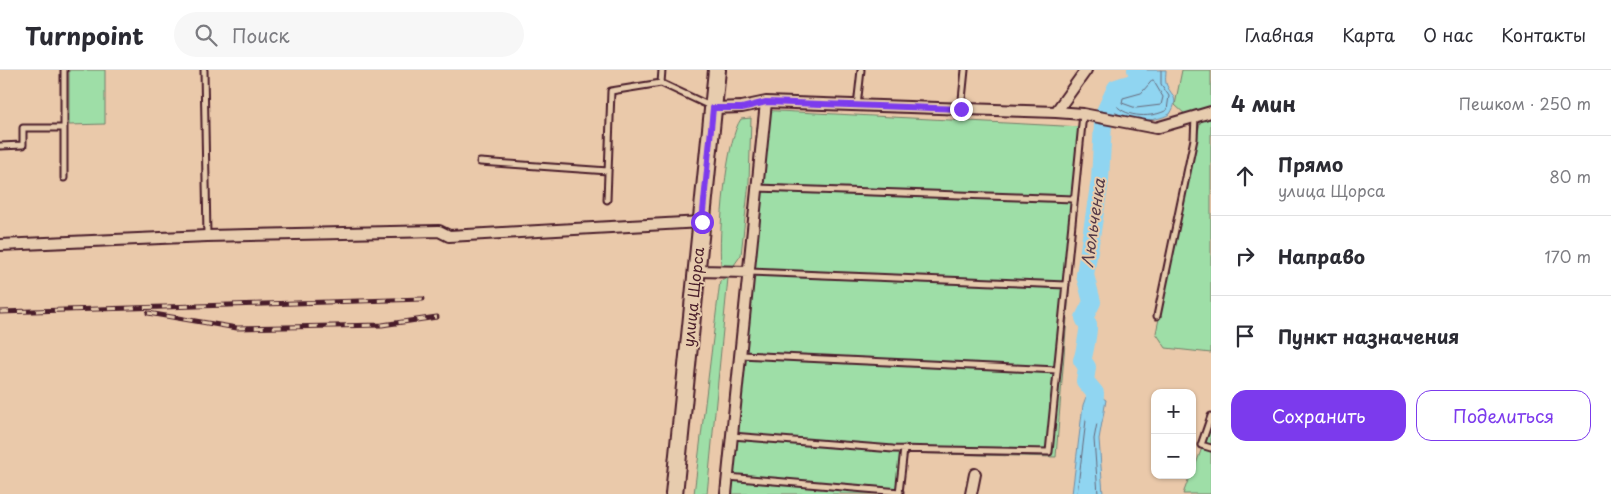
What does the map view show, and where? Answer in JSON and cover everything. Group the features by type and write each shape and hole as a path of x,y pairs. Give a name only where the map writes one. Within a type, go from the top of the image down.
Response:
{"main road":[{"name":"улица Щорса","path":"674,494 717,70"}],"street":[{"path":"1056,112 1086,70"},
{"path":"726,494 766,102"},
{"path":"713,108 742,108 766,102 1056,112 1083,114 1156,128 1211,112"},
{"path":"0,245 207,236 439,231 449,236 702,222"},
{"path":"697,271 749,272"},
{"path":"971,494 975,474"}],"lane":[{"path":"64,70 64,178"},
{"path":"204,70 207,236"},
{"path":"661,84 662,70"},
{"path":"857,106 861,70"},
{"path":"961,109 965,70"},
{"path":"607,200 611,91 661,84 713,108"},
{"path":"732,436 904,449 1049,452 1083,114"},
{"path":"1157,316 1194,139 1195,116"},
{"path":"0,146 23,145 23,128 64,128"},
{"path":"480,162 608,171"},
{"path":"756,188 1074,199"},
{"path":"749,272 1066,285"},
{"path":"740,355 1058,370"},
{"path":"1211,416 1201,444 1211,448"},
{"path":"728,477 899,493 904,449"}],"green space":[{"path":"69,70 105,70 105,124 69,125"},
{"path":"1182,70 1211,70 1211,353 1166,348 1156,333 1202,113 1187,116 1175,105"},
{"path":"759,110 1082,127 1056,457 902,453 896,494 720,494"},
{"path":"751,118 749,182 741,255 732,268 721,264 720,251 724,189 731,146 736,130 741,119"},
{"path":"728,278 707,494 694,494 720,281"},
{"path":"1211,423 1211,494 1183,494 1189,479 1196,479 1196,464"}],"water":[{"path":"1136,70 1166,70 1166,83 1175,100 1170,114 1156,119 1141,120 1119,115 1113,111 1109,104 1111,94 1115,90 1136,83 1139,78"},
{"path":"1095,393 1106,400 1099,439 1103,494 1072,494 1083,405 1086,397"}],"waterway":[{"name":"Люльченка","path":"1104,114 1116,88 1138,81 1139,75 1136,70"},
{"name":"Люльченка","path":"1094,416 1095,393 1085,381 1087,367 1082,360 1088,327 1084,318 1092,302 1085,275 1100,180 1103,123"}],"railway":[{"path":"0,312 423,299"},
{"path":"148,313 237,328 382,325 437,317"}],"route":[{"path":"702,222 713,108 742,108 766,102 961,109"}]}
